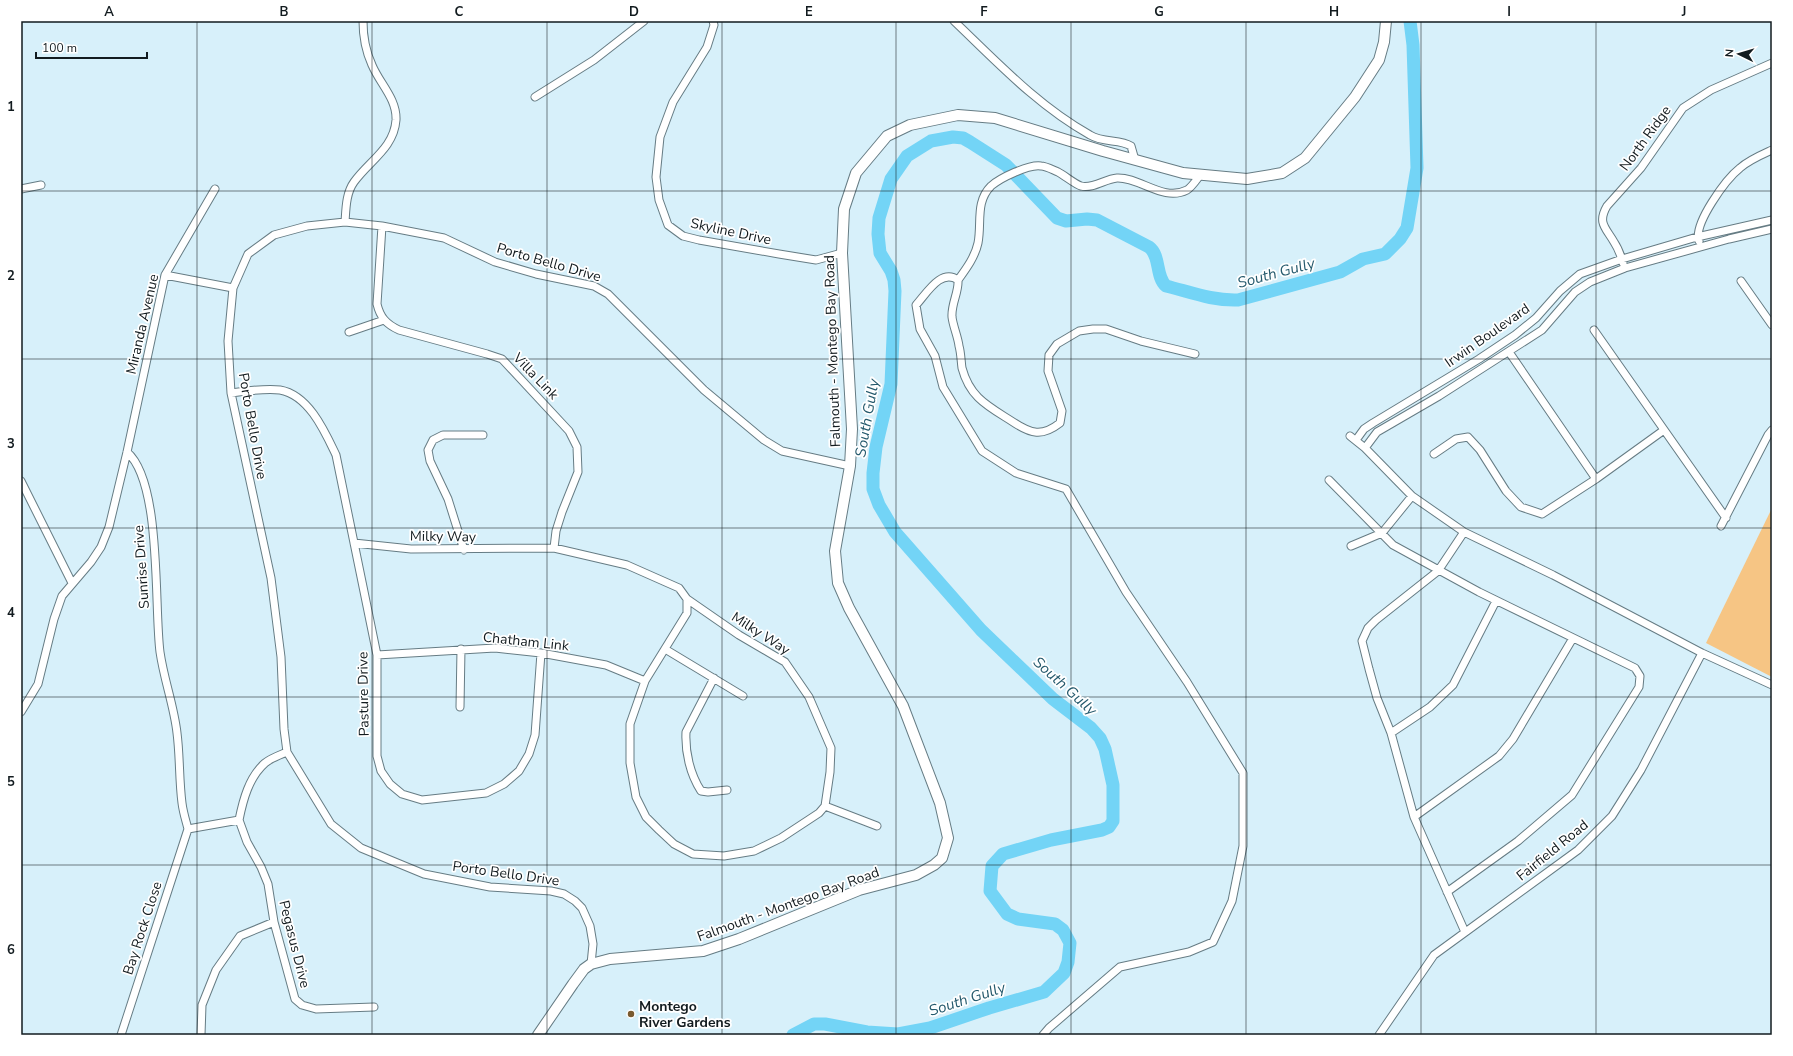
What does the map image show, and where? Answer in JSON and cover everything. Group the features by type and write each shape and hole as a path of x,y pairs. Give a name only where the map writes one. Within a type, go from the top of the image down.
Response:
{"main road":[{"name":"Falmouth - Montego Bay Road","path":"591,964 610,959 703,951 859,890 916,875 934,866 942,858 948,838 940,803 903,706 849,608 838,583 834,551 850,466 852,429 842,253 844,209 856,173 887,136 910,126 958,115 996,118 1183,173 1247,179 1282,173 1305,158 1355,97 1379,60 1384,42 1386,21"},
{"path":"538,1035 584,969 591,964"}],"street":[{"path":"345,222 346,202 354,183 385,149 393,135 396,120 394,105 371,65 363,35 363,21"},
{"path":"535,97 594,60 644,21"},
{"name":"Skyline Drive","path":"713,21 714,25 706,47 673,102 660,137 656,177 659,200 668,225 683,236 699,240 816,260 842,253"},
{"path":"954,21 1014,79 1044,105 1092,136 1114,142 1125,142 1131,146 1135,160"},
{"name":"North Ridge","path":"1625,268 1614,242 1604,228 1604,212 1608,206 1641,168 1683,108 1711,90 1772,63"},
{"path":"1700,247 1697,237 1703,216 1733,175 1744,164 1772,150"},
{"path":"1195,354 1141,341 1106,329 1079,331 1058,344 1049,355 1048,371 1062,411 1060,424 1049,431 1039,433 1024,430 986,404 974,393 966,381 952,317 953,300 958,280 970,262 978,245 980,234 980,204 985,192 993,184 1022,169 1041,166 1057,172 1081,186 1099,184 1116,178 1134,181 1153,190 1174,193 1187,190 1201,174"},
{"path":"21,189 41,185"},
{"name":"Miranda Avenue","path":"127,452 165,275 215,189"},
{"name":"Irwin Boulevard","path":"1772,220 1697,237 1622,259 1580,274 1560,291 1536,318 1515,335 1373,423 1353,438 1365,448 1377,432 1439,396 1542,330 1575,292 1590,282 1625,268 1772,229"},
{"name":"Porto Bello Drive","path":"591,964 593,944 590,926 582,908 575,901 564,894 551,891 490,887 424,874 361,848 331,824 287,752 284,729 281,657 271,578 231,393 228,341 233,288 248,254 274,235 307,226 345,222 382,226 444,238 496,262 536,274 594,286 608,294 704,390 764,440 782,451 850,466"},
{"path":"349,332 384,320 379,313 377,304 382,226"},
{"path":"165,275 233,288"},
{"path":"958,280 952,276 948,276 935,282 916,305 920,329 935,356 943,387 982,451 1016,473 1066,489 1126,592 1187,682 1243,773 1243,846 1232,901 1213,942 1189,952 1120,967 1049,1028 1043,1035"},
{"path":"1741,281 1772,324"},
{"path":"1553,300 1561,308"},
{"name":"Villa Link","path":"384,320 390,326 399,330 502,359 569,431 577,447 578,472 562,512 556,531 554,548"},
{"path":"1594,330 1726,518"},
{"path":"1515,335 1522,344"},
{"path":"1509,352 1596,479"},
{"path":"1433,387 1439,396"},
{"name":"Pasture Drive","path":"231,393 261,389 282,390 299,398 323,426 336,456 377,655 377,756 381,771 390,784 402,794 422,800 486,793 504,784 519,771 529,754 535,735 540,653"},
{"path":"1434,454 1456,439 1468,438 1480,450 1506,490 1521,507 1542,514 1596,479 1664,430"},
{"path":"1721,526 1772,430"},
{"path":"464,550 448,499 430,461 428,450 433,440 443,435 483,435"},
{"path":"1365,448 1412,496 1464,532 1553,576 1702,654 1772,685"},
{"name":"Sunrise Drive","path":"21,712 38,684 54,619 62,596 91,562 101,547 109,527 127,452"},
{"name":"Sunrise Drive","path":"127,452 136,462 145,483 154,538 160,652 177,732 182,803 188,829"},
{"path":"1329,480 1393,545 1438,571 1635,668 1640,676 1639,687 1572,795 1518,841 1447,892"},
{"path":"21,481 72,583"},
{"path":"1351,546 1382,533 1412,496"},
{"path":"1464,532 1438,571 1376,620 1368,628 1362,641 1377,698 1391,733 1414,817 1464,932"},
{"name":"Milky Way","path":"354,543 411,549 464,550 554,548 627,565 673,584 684,593 687,599 739,635 784,662 809,697 831,748 830,772 825,806"},
{"path":"687,599 687,613 645,681 630,724 630,763 636,797 646,817 674,844 693,854 724,856 754,851 781,838 819,813 825,806 877,826"},
{"path":"1391,733 1430,707 1453,685 1496,600"},
{"path":"1414,817 1499,756 1513,738 1572,638"},
{"name":"Chatham Link","path":"377,655 495,648 540,653 606,665 645,681"},
{"path":"460,707 462,649"},
{"path":"665,649 743,696"},
{"name":"Fairfield Road","path":"1379,1035 1434,955 1578,850 1612,816 1641,770 1702,654"},
{"path":"714,678 686,732 685,741 691,767 701,790 708,792 727,790"},
{"path":"188,829 239,820 241,809 253,776 265,763 287,752"},
{"name":"Pegasus Drive","path":"239,820 247,842 261,867 268,884 274,922 295,998 302,1005 316,1009 374,1007"},
{"name":"Bay Rock Close","path":"122,1035 188,829"},
{"path":"201,1035 202,1005 216,970 240,936 274,922"}],"shaded area":[{"path":"1772,508 1772,677 1706,643"}],"waterway":[{"name":"South Gully","path":"793,1035 814,1024 825,1024 867,1032 898,1034 930,1028 989,1008 1044,992 1064,973 1068,962 1070,943 1063,930 1055,924 1018,919 1007,914 990,891 992,866 1003,854 1051,840 1102,830 1109,827 1113,821 1113,785 1105,749 1100,738 1091,728 1053,699 981,630 895,532 879,505 873,489 876,447 891,384 895,291 891,271 880,253 878,234 879,218 891,179 907,156 931,141 953,137 963,138 1006,165 1057,218 1066,221 1087,219 1097,220 1149,247 1155,255 1160,277 1166,286 1211,298 1238,300 1340,272 1363,259 1385,254 1400,239 1407,228 1417,168 1413,45 1410,21"}],"place":[{"name":"Montego River Gardens","path":"631,1014"}]}
